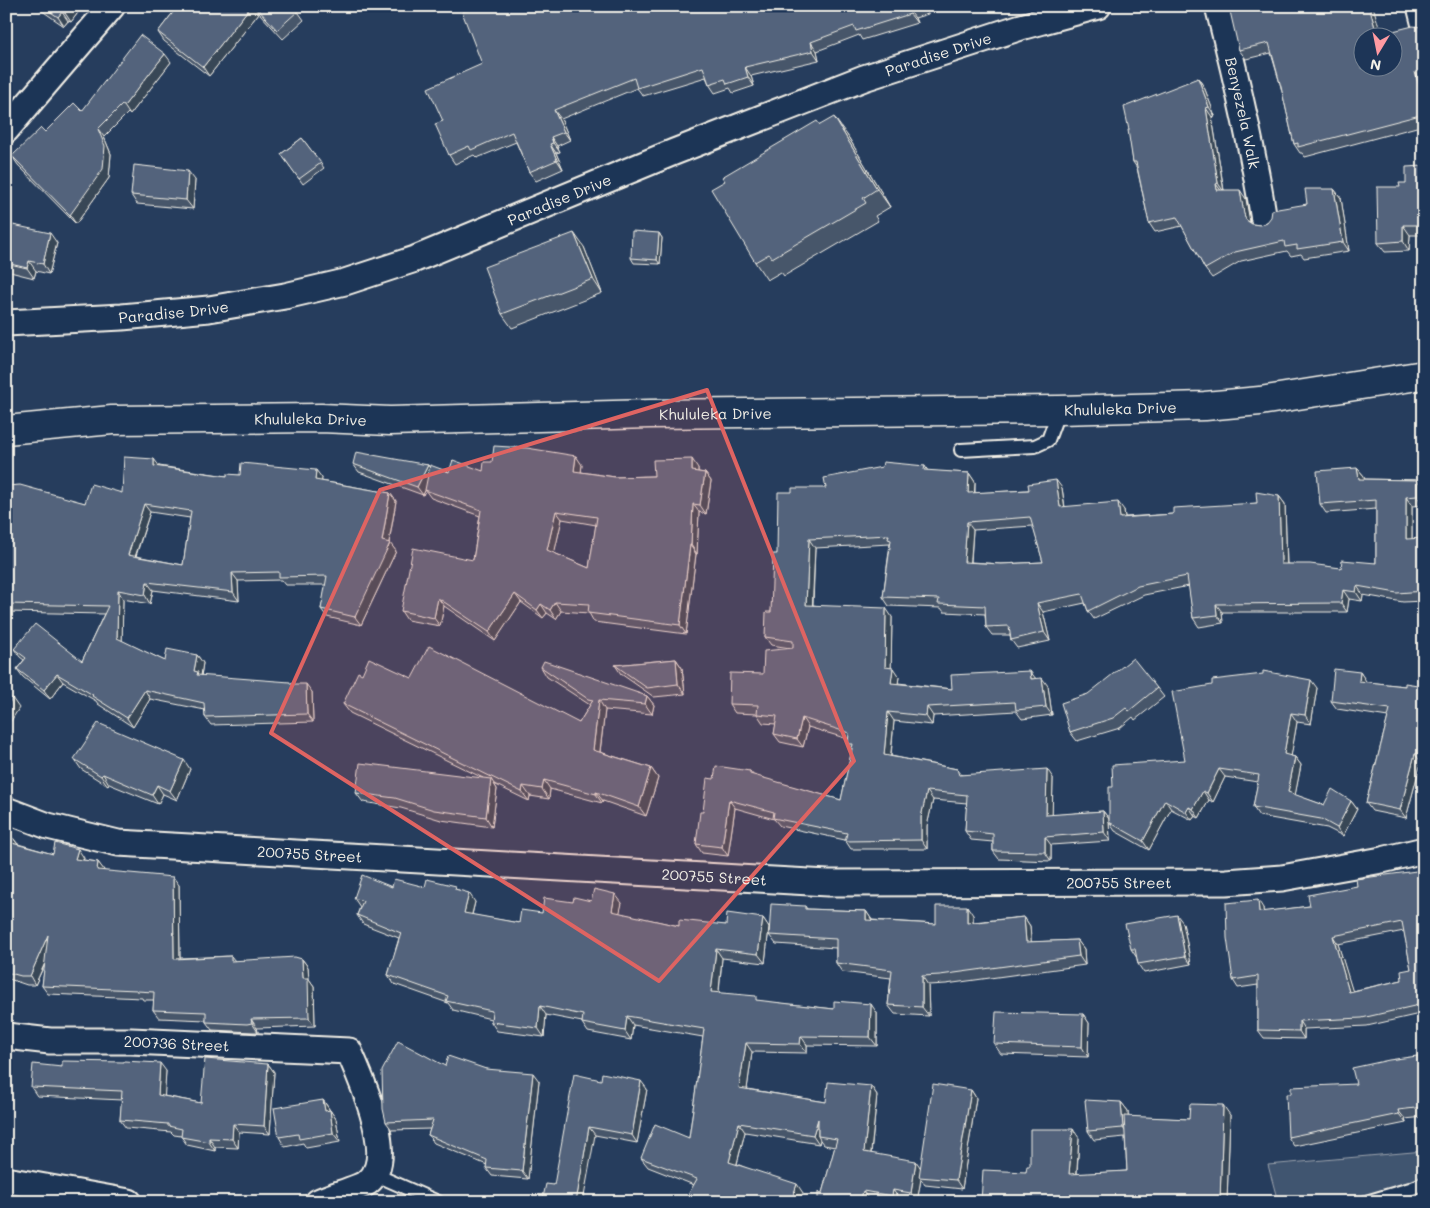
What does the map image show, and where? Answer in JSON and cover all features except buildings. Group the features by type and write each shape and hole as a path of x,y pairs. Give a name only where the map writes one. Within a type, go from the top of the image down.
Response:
{"street":[{"path":"6,130 112,6"},
{"name":"Paradise Drive","path":"6,323 122,317 209,309 285,296 345,282 415,259 674,152 1018,17 1098,6"},
{"name":"Benyezela Walk","path":"1218,6 1256,168 1264,220"},
{"path":"1420,6 1424,22"},
{"name":"Khululeka Drive","path":"6,430 112,420 321,418 390,421 650,414 1058,410 1205,406 1260,401 1424,375"},
{"name":"200755 Street","path":"6,810 48,826 118,842 828,883 1226,882 1282,878 1382,860 1424,850"},
{"name":"200736 Street","path":"6,1036 50,1042 131,1040 349,1051 365,1087 380,1146 380,1162 374,1174"},
{"path":"318,1202 368,1182 374,1174"},
{"path":"6,1180 129,1202"}],"lane":[{"path":"961,450 1035,446 1048,440 1058,410"},
{"path":"374,1174 438,1202"},
{"path":"1366,1202 1424,1183"}],"highlighted area":[{"path":"707,390 854,761 659,981 271,733 380,490"}],"shaded area":[{"path":"1424,1151 1424,1202 1278,1202 1268,1165"}]}
